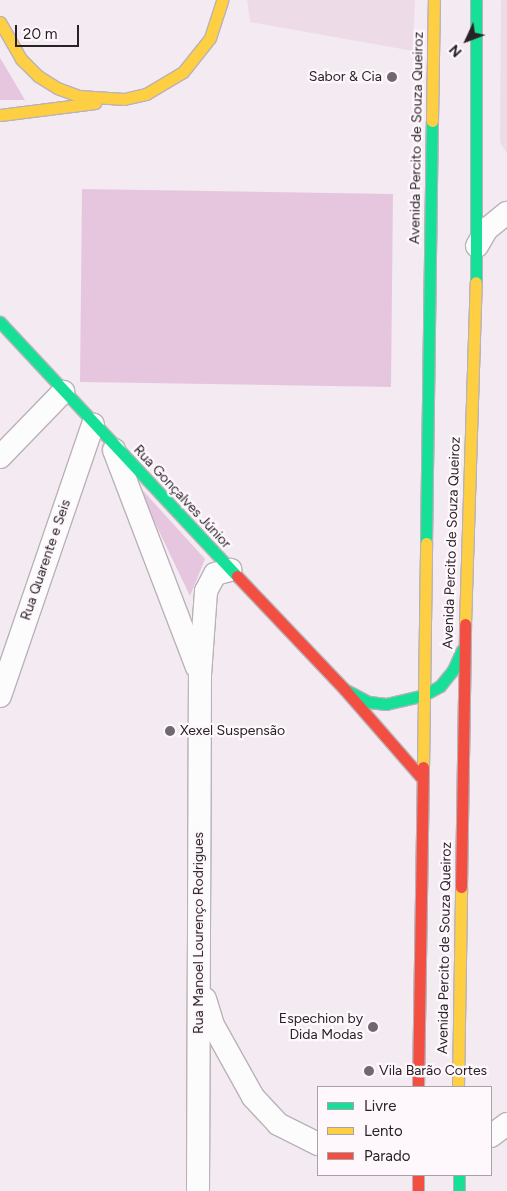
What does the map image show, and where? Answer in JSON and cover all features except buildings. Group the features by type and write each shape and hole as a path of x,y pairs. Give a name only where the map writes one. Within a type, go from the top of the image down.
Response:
{"main road":[{"path":"0,115 124,99 146,94 183,72 210,38 222,0"},
{"name":"Avenida Percito de Souza Queiroz","path":"418,1086 420,776 434,0"},
{"name":"Avenida Percito de Souza Queiroz","path":"458,1086 464,646 477,246 476,0"},
{"path":"0,22 21,59 38,76 57,88 79,96 124,99"},
{"name":"Rua Gonçalves Júnior","path":"0,322 63,392 345,690 420,776"},
{"path":"422,696 440,686 453,670 464,646"},
{"name":"Rua Gonçalves Júnior","path":"345,690 369,702 386,704 422,696"},
{"path":"420,936 430,966 430,1078"},
{"path":"459,1176 459,1191"}],"street":[{"path":"477,246 487,229 507,213"},
{"path":"0,457 63,392"},
{"name":"Rua Quarente e Seis","path":"0,696 93,424"},
{"name":"Rua Manoel Lourenço Rodrigues","path":"110,442 153,544 200,675"},
{"name":"Rua Manoel Lourenço Rodrigues","path":"198,1191 200,675 206,591 215,574 230,570"},
{"path":"199,982 213,1025 230,1057 264,1112 278,1124 317,1144"},
{"path":"199,1067 209,1055 230,1057"},
{"path":"492,1116 507,1113"},
{"path":"492,1135 507,1124"}],"shaded area":[{"path":"247,0 415,0 413,51 250,22"},
{"path":"501,0 507,0 507,154 500,142"},
{"path":"0,58 2,61 25,100 0,100"},
{"path":"82,189 393,194 391,387 80,382"},
{"path":"136,483 205,559 190,596"}],"traffic: fast":[{"path":"476,0 476,282"},
{"path":"426,543 432,121"},
{"path":"0,322 237,576"},
{"path":"348,691 369,702 386,704 422,696 440,686 453,670 462,650"},
{"path":"459,1176 459,1191"}],"traffic: slow":[{"path":"0,22 21,59 38,76 57,88 79,96 124,99 146,94 183,72 210,38 222,0"},
{"path":"432,121 434,0"},
{"path":"0,115 95,103"},
{"path":"465,624 476,282"},
{"path":"423,767 426,543"},
{"path":"458,1086 461,887"}],"traffic: jam":[{"path":"237,576 345,690 420,776"},
{"path":"461,887 465,624"},
{"path":"418,1086 423,767"},
{"path":"418,1176 418,1191"}],"place":[{"name":"Sabor & Cia","path":"392,77"},
{"name":"Xexel Suspensão","path":"170,731"},
{"name":"Espechion by Dida Modas","path":"373,1027"},
{"name":"Vila Barão Cortes","path":"369,1071"}]}
